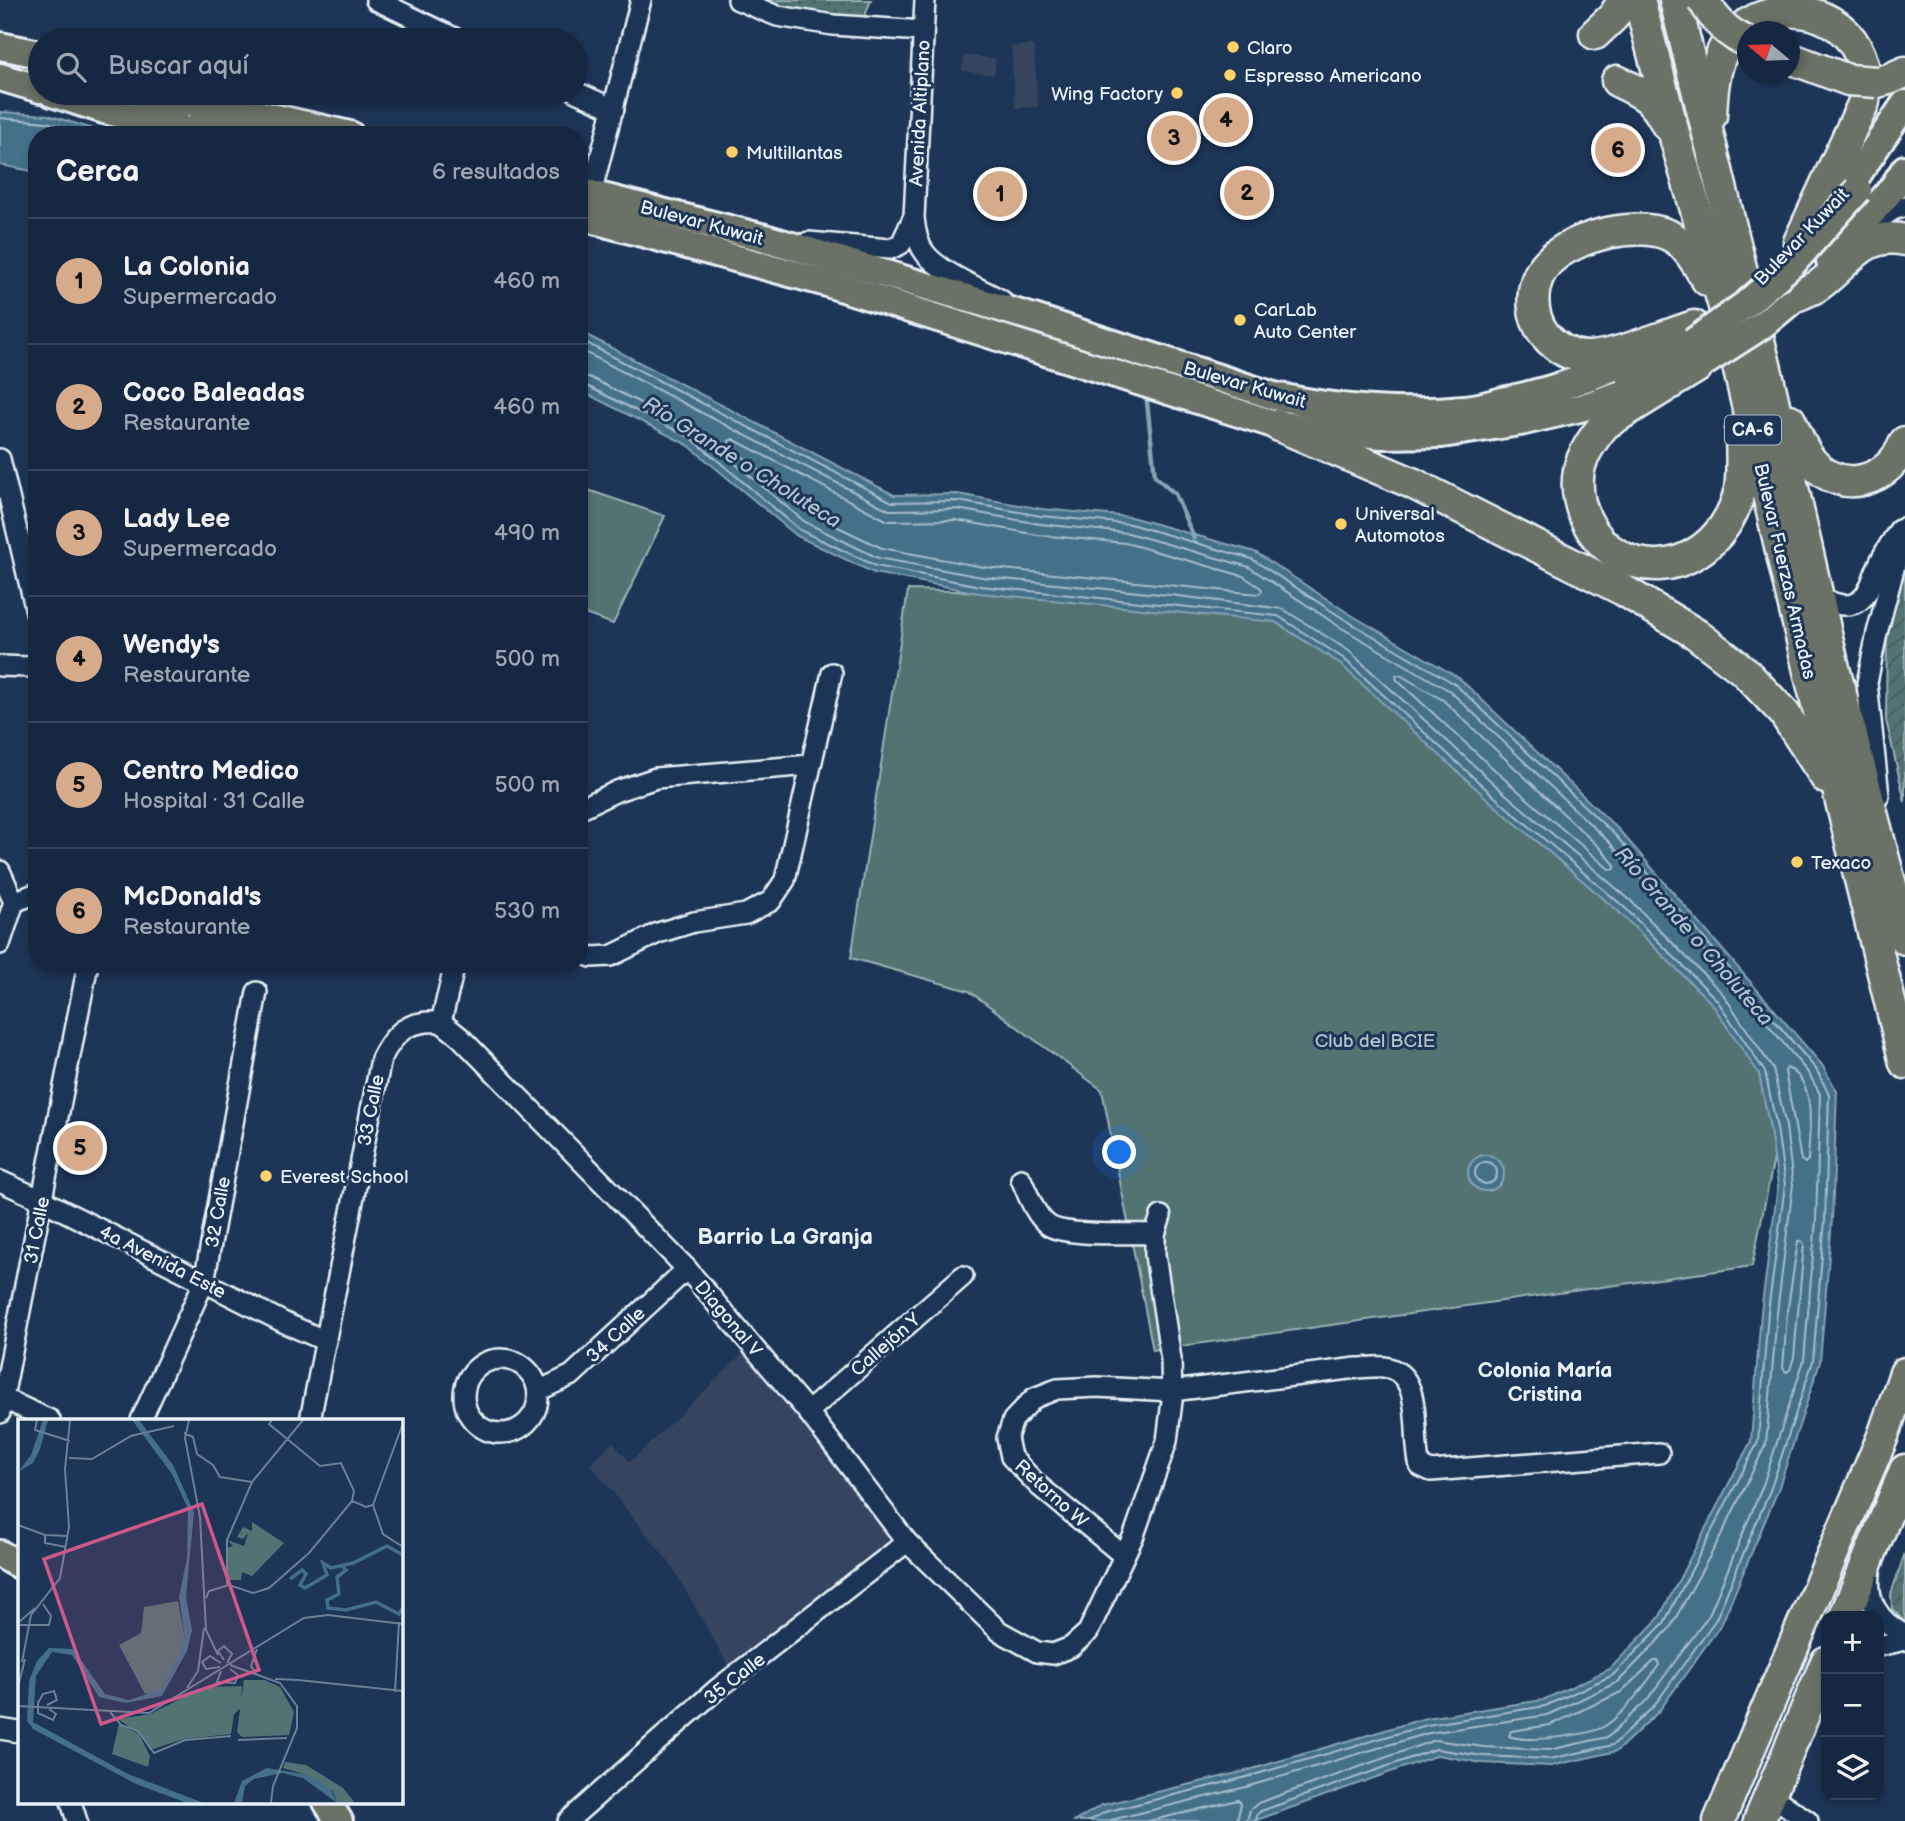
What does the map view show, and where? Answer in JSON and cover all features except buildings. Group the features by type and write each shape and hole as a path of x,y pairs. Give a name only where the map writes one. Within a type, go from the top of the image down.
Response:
{"highway":[{"path":"1595,34 1614,16 1623,0"},
{"name":"Bulevar Fuerzas Armadas","path":"1639,0 1676,141 1703,338 1753,372 1817,592 1834,668 1905,939"},
{"name":"Bulevar Fuerzas Armadas","path":"1675,0 1710,134 1753,372 1842,806 1905,1063"},
{"path":"1703,0 1715,20 1737,37"},
{"path":"1710,134 1712,96 1719,59 1733,36 1752,19 1769,12 1803,10 1828,19 1848,35 1864,66 1864,102 1790,252"},
{"path":"1800,62 1848,80 1877,82 1905,72"},
{"path":"1617,80 1657,105 1676,141"},
{"path":"1649,228 1672,236 1690,252 1703,338 1601,356 1584,357 1566,353 1551,343 1540,329 1534,312 1533,294 1538,277 1548,262 1562,250 1608,232 1649,228"},
{"path":"1793,299 1817,286 1856,251 1872,242 1885,237 1905,240"},
{"path":"1703,338 1605,424 1585,453 1579,470 1578,496 1585,520 1600,541 1619,556 1643,565 1669,565 1693,557 1713,542 1734,508 1740,489 1753,372"},
{"path":"1753,372 1814,464 1838,479 1852,481 1879,475 1891,467 1900,456 1905,442"},
{"path":"1277,425 1422,488 1623,590 1696,634 1744,671 1784,713 1842,806"},
{"path":"1719,1821 1883,1436 1905,1373"},
{"path":"1847,1611 1905,1470"},
{"path":"1764,1808 1821,1680"}],"main road":[{"path":"0,46 28,52"},
{"path":"6,78 28,81"},
{"path":"6,78 28,85"},
{"name":"Bulevar Kuwait","path":"588,202 827,283 1277,425 1382,435 1442,434 1520,422 1584,407 1703,338 1755,283 1790,252 1851,184 1905,104"},
{"path":"89,105 171,126"},
{"path":"123,105 161,115 169,115 178,105"},
{"path":"204,105 201,111 203,119 212,126"},
{"path":"222,105 310,126"},
{"path":"262,105 332,126"},
{"path":"1703,338 1792,264 1857,190 1905,123"},
{"name":"Bulevar Kuwait","path":"588,201 765,238 1034,318 1274,396 1310,404 1407,411 1467,409 1546,392 1585,389 1646,368 1703,338 1761,326 1793,299 1892,189 1905,152"},
{"path":"0,1554 18,1564"},
{"path":"0,1574 18,1585"},
{"path":"328,1804 339,1821"},
{"path":"347,1804 358,1821"}],"street":[{"path":"376,0 434,28"},
{"path":"588,185 614,108 641,0"},
{"name":"Avenida Altiplano","path":"738,0 776,16 833,25 923,31 914,216 915,232 920,245 935,263 1034,318"},
{"path":"923,31 925,0"},
{"path":"588,97 614,108"},
{"path":"1856,232 1905,206"},
{"name":"Avenida Altiplano","path":"765,238 890,249 901,244 914,216"},
{"path":"0,459 28,578"},
{"path":"1817,592 1833,604 1847,605 1860,600 1905,520"},
{"path":"1887,863 1867,682 1905,527"},
{"path":"0,667 28,667"},
{"path":"588,956 611,957 658,933 694,922 746,914 771,901 785,880 832,673"},
{"path":"588,805 617,791 656,778 811,765"},
{"path":"0,871 13,902 0,944"},
{"path":"13,902 28,896"},
{"name":"31 Calle","path":"1,1403 86,973"},
{"path":"441,1022 453,973"},
{"name":"32 Calle","path":"141,1419 204,1283 257,992"},
{"name":"33 Calle","path":"310,1419 381,1059 388,1044 406,1027 416,1022 441,1022"},
{"name":"Diagonal V","path":"441,1022 468,1044 687,1269 808,1412 907,1542 999,1630 1037,1652 1053,1654 1071,1647 1088,1632 1134,1535 1167,1441 1172,1391 1171,1359 1155,1255 1158,1225 1071,1232 1051,1227 1039,1216 1021,1179"},
{"name":"4a Avenida Este","path":"0,1181 326,1341"},
{"name":"34 Calle","path":"538,1391 572,1375 687,1269"},
{"name":"Callejón Y","path":"808,1412 963,1276"},
{"name":"Retorno W","path":"1124,1556 1039,1486 1011,1457 1007,1437 1013,1420 1034,1398 1057,1389 1097,1387 1172,1391 1384,1367 1399,1372 1408,1381 1415,1410 1417,1455 1420,1466 1431,1471 1659,1453"},
{"path":"1,1403 47,1419"},
{"path":"1879,1535 1870,1572 1872,1603 1880,1617 1905,1634"},
{"name":"35 Calle","path":"568,1821 716,1690 907,1542"},
{"path":"1884,1645 1905,1640"},
{"path":"0,1729 18,1732"},
{"path":"72,1804 77,1821"},
{"path":"1764,1808 1808,1821"}],"shaded area":[{"path":"1034,45 1038,107 1015,108 1011,46"},
{"path":"964,55 996,59 994,75 962,71"},
{"path":"745,1352 841,1467 886,1525 890,1538 879,1557 729,1667 671,1565 590,1464 613,1442 630,1462"}],"green space":[{"path":"753,0 871,0 864,18 792,13"},
{"path":"588,490 665,516 613,624 588,615"},
{"path":"1905,571 1905,802 1886,720 1887,625"},
{"name":"Club del BCIE","path":"908,590 1157,596 1249,608 1390,667 1726,999 1781,1124 1752,1266 1153,1350 1102,1090 969,991 851,958"},
{"path":"1905,1553 1905,1622 1892,1609 1891,1594"}],"water":[{"path":"0,112 48,115 83,126 28,126 28,170 0,165"},
{"name":"Río Grande o Choluteca","path":"588,336 894,495 958,494 1042,509 1131,517 1255,552 1348,613 1459,678 1620,831 1822,1065 1837,1091 1832,1220 1820,1362 1778,1490 1722,1623 1659,1711 1617,1751 1551,1766 1482,1763 1438,1755 1254,1821 1075,1821 1102,1805 1242,1772 1426,1718 1543,1700 1610,1669 1659,1618 1751,1441 1761,1312 1778,1185 1759,1074 1712,1004 1619,912 1492,803 1339,663 1275,622 979,593 874,573 797,536 688,445 588,395"},
{"path":"1486,1155 1499,1160 1504,1173 1499,1186 1486,1191 1473,1186 1468,1173 1473,1160"}],"waterway":[{"path":"1146,393 1155,476 1175,494 1194,538"}],"place":[{"name":"Claro","path":"1233,47"},
{"name":"Espresso Americano","path":"1230,75"},
{"name":"Wing Factory","path":"1177,93"},
{"name":"Wendy's","path":"1226,120"},
{"name":"Lady Lee","path":"1174,138"},
{"name":"McDonald's","path":"1618,150"},
{"name":"Multillantas","path":"732,152"},
{"name":"Coco Baleadas","path":"1247,193"},
{"name":"La Colonia","path":"1000,194"},
{"name":"CarLab Auto Center","path":"1240,320"},
{"name":"Universal Automotos","path":"1341,524"},
{"name":"Texaco","path":"1797,862"},
{"name":"Centro Medico","path":"80,1148"},
{"name":"Everest School","path":"266,1176"}],"district":[{"name":"Barrio La Granja","path":"785,1236"},
{"name":"Colonia María Cristina","path":"1545,1382"}]}
